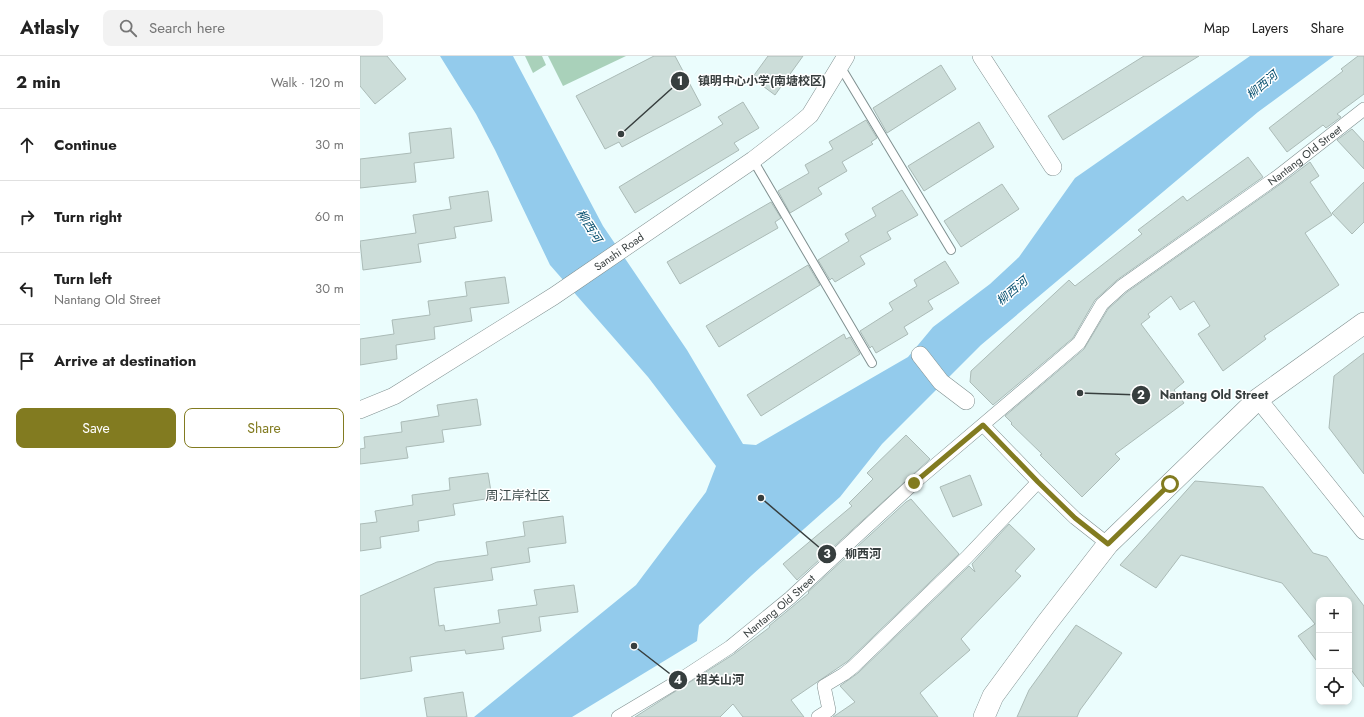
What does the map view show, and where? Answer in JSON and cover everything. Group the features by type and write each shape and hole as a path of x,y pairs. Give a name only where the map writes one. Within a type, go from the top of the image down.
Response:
{"street":[{"path":"981,56 1053,167"},
{"name":"Sanshi Road","path":"360,410 394,396 554,296 753,160 810,115 843,61"},
{"name":"Nantang Old Street","path":"618,717 675,683 730,647 790,598 914,483 1080,343 1102,304 1122,286 1276,177 1364,109"},
{"path":"984,717 993,696 1108,544 1258,399 1364,323"},
{"path":"920,355 941,382 966,401"},
{"path":"1258,399 1364,531"},
{"path":"983,425 1075,518 1108,544"},
{"path":"818,717 829,710 824,686 853,667 970,554 1038,482"}],"lane":[{"path":"843,61 951,250"},
{"path":"753,160 872,363"}],"green space":[{"path":"525,56 542,56 546,65 533,73"},
{"path":"548,56 626,56 563,86"}],"water":[{"path":"440,56 513,56 603,226 687,350 743,444 756,445 908,357 933,327 990,284 1019,257 1075,178 1250,56 1334,56 1258,112 981,345 882,444 840,497 752,575 699,625 697,641 572,717 474,717 636,585 706,492 716,466 648,377 550,265 495,150 476,114"}],"building":[{"path":"360,56 387,56 406,79 375,104 360,86"},
{"path":"654,56 675,56 701,105 622,147 619,142 605,149 576,96"},
{"path":"768,56 803,56 775,95 752,78"},
{"path":"1144,56 1199,56 1063,140 1048,116"},
{"path":"1358,56 1364,56 1364,94 1337,114 1341,117 1326,128 1323,125 1287,152 1269,128 1343,71 1341,69"},
{"path":"941,65 956,89 887,133 873,108"},
{"path":"743,102 759,128 734,143 739,150 635,213 619,187 723,124 718,117"},
{"path":"866,120 877,138 871,142 873,144 842,162 847,171 818,188 822,194 790,213 778,191 809,173 805,165 833,149 829,142"},
{"path":"979,122 994,147 924,191 908,166"},
{"path":"451,128 454,158 414,163 416,182 360,188 360,159 411,153 409,133"},
{"path":"1352,129 1364,142 1364,169 1337,140"},
{"path":"1248,157 1263,177 1117,280 1095,300 1073,338 993,405 970,382 971,371 1069,280 1075,286 1142,234 1138,230 1183,196 1187,201"},
{"path":"1310,162 1319,176 1310,182 1332,215 1305,233 1339,285 1264,336 1266,339 1223,371 1198,334 1210,326 1194,301 1180,310 1171,296 1148,314 1150,317 1141,324 1184,382 1174,390 1184,403 1115,454 1120,459 1082,497 1040,455 1042,454 1011,424 1012,423 1005,416 1084,349 1108,309 1127,292"},
{"path":"1364,182 1364,222 1352,234 1332,213"},
{"path":"1002,184 1019,209 961,247 944,221"},
{"path":"902,190 918,215 887,232 891,239 860,256 865,264 835,282 832,278 830,280 818,260 849,241 845,234 876,216 872,208"},
{"path":"488,191 492,221 454,227 456,238 418,244 421,262 363,270 360,241 416,233 413,215 451,209 449,197"},
{"path":"771,202 781,218 775,222 778,228 680,284 667,262"},
{"path":"945,261 959,283 928,301 933,309 904,327 908,334 876,353 872,346 870,348 860,331 893,310 889,303 917,286 914,280"},
{"path":"808,265 820,285 719,347 706,326"},
{"path":"505,277 509,303 470,308 472,321 434,327 435,339 396,345 397,359 360,365 360,339 394,334 392,320 430,315 428,301 467,296 465,282"},
{"path":"844,334 846,339 850,337 860,354 761,416 747,395"},
{"path":"1364,353 1364,474 1329,428 1334,376"},
{"path":"477,399 481,425 442,430 444,442 406,447 408,458 360,464 360,449 365,448 364,437 402,432 401,422 439,416 437,405"},
{"path":"906,435 930,459 797,580 783,564 852,506 849,503 873,479 867,473"},
{"path":"488,473 492,498 453,504 455,515 418,521 419,531 380,537 381,548 360,551 360,524 377,522 375,511 413,505 412,495 450,490 449,478"},
{"path":"970,475 982,505 953,517 940,487"},
{"path":"1195,481 1263,487 1313,553 1327,557 1364,606 1364,687 1352,671 1352,597 1316,597 1316,660 1298,636 1315,624 1282,583 1181,555 1156,588 1120,565"},
{"path":"911,499 959,554 848,661 791,700 804,717 743,717 733,704 720,717 635,717 734,654 770,627 769,626 809,593 808,592"},
{"path":"563,516 566,543 528,548 530,562 491,568 493,580 434,588 439,626 444,625 445,631 500,623 498,610 537,605 534,590 574,585 578,612 539,617 541,631 502,637 504,649 466,654 465,650 410,657 412,671 360,679 360,596 437,562 488,555 486,542 525,536 523,522"},
{"path":"1009,524 1035,549 1015,571 1021,576 961,639 970,650 920,693 938,717 833,717 855,702 840,686 858,673 969,566 975,572 972,564"},
{"path":"1076,625 1122,653 1080,710 1077,717 1017,717 1029,690"},
{"path":"463,692 467,717 427,717 424,698"}],"place":[{"name":"镇明中心小学(南塘校区)","path":"621,134"},
{"name":"Nantang Old Street","path":"1080,393"},
{"name":"柳西河","path":"761,498"},
{"name":"祖关山河","path":"634,646"}],"district":[{"name":"周江岸社区","path":"518,495"}],"route":[{"path":"914,483 983,425 1075,518 1108,544 1170,484"}]}
